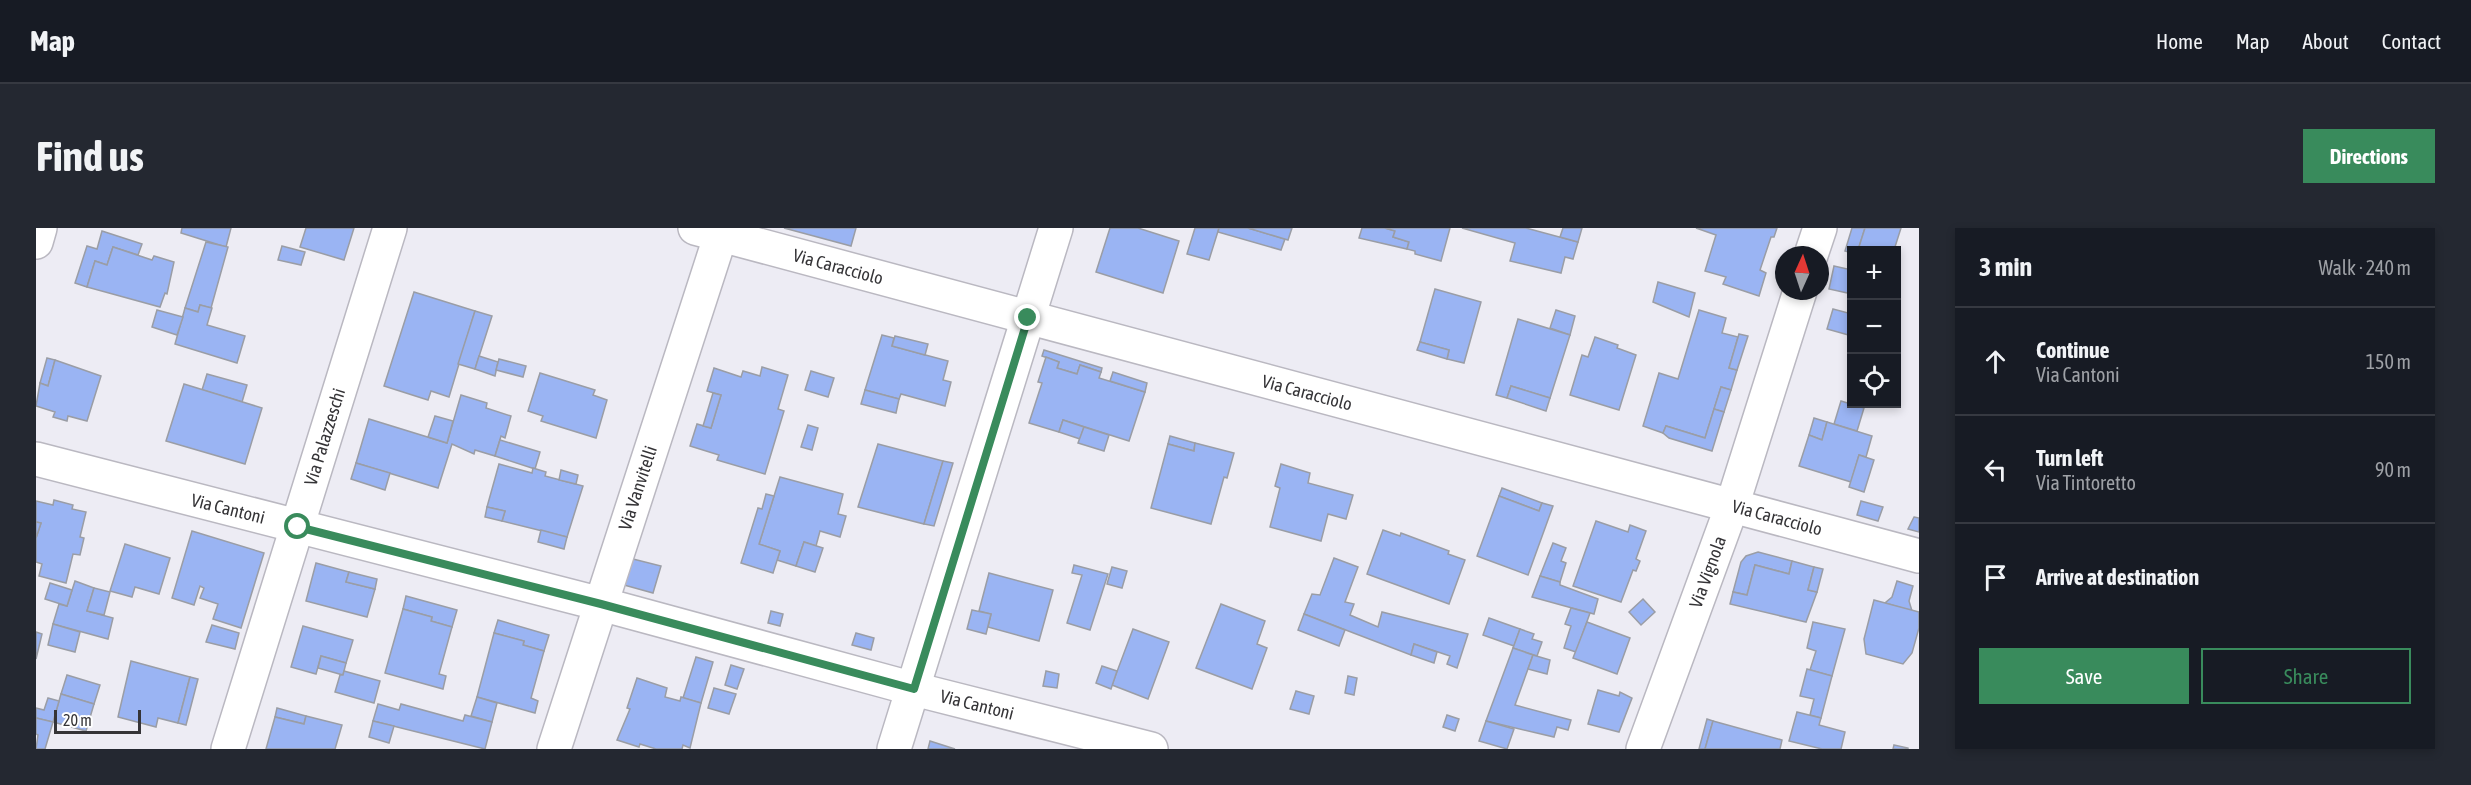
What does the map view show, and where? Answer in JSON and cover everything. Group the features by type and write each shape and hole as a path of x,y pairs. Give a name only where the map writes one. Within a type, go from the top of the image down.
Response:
{"street":[{"path":"36,242 40,228"},
{"name":"Via Palazzeschi","path":"228,749 390,228"},
{"path":"894,749 1056,228"},
{"path":"1814,246 1820,228"},
{"name":"Via Caracciolo","path":"713,230 1028,318 1919,556"},
{"name":"Via Vanvitelli","path":"554,749 601,604 713,230"},
{"name":"Via Vignola","path":"1643,749 1732,506 1797,300"},
{"name":"Via Cantoni","path":"36,459 601,604 914,689 1151,749"}],"building":[{"path":"182,228 231,228 226,247 181,233"},
{"path":"306,228 354,228 344,260 300,247"},
{"path":"784,228 856,228 851,246"},
{"path":"1110,228 1138,228 1179,241 1163,293 1096,272"},
{"path":"1195,228 1219,228 1209,260 1187,254"},
{"path":"1219,228 1248,228 1285,239 1281,250 1218,232"},
{"path":"1248,228 1292,228 1288,240"},
{"path":"1362,228 1385,228 1395,231 1393,237 1409,242 1407,249 1359,238"},
{"path":"1385,228 1450,228 1441,261 1415,254 1415,251 1407,249 1409,242 1393,237 1395,231"},
{"path":"1462,228 1526,228 1578,242 1573,259 1565,257 1561,273 1510,261 1515,243"},
{"path":"1563,228 1582,228 1578,242 1560,237"},
{"path":"1696,228 1777,228 1774,237 1771,237 1760,270 1766,273 1759,296 1723,284 1726,277 1705,271 1716,235"},
{"path":"1852,228 1865,228 1859,246 1847,246 1847,252 1845,251"},
{"path":"1865,228 1901,228 1895,246 1859,246"},
{"path":"102,231 142,244 138,255 113,247 107,265 95,261 87,287 75,283 87,246 97,249"},
{"path":"206,242 228,247 211,308 200,305 198,312 185,308"},
{"path":"282,246 305,252 301,265 278,260"},
{"path":"113,247 152,260 154,256 174,262 167,294 165,293 160,307 87,287 95,261 107,265"},
{"path":"1834,266 1847,269 1847,293 1829,289"},
{"path":"1658,282 1695,293 1689,317 1653,302"},
{"path":"1435,289 1481,302 1464,363 1447,359 1449,350 1420,342"},
{"path":"414,292 475,311 449,397 431,391 428,400 384,386"},
{"path":"200,305 212,308 207,325 245,336 237,363 175,344 185,308 198,312"},
{"path":"1833,309 1847,313 1847,335 1827,329"},
{"path":"157,310 183,317 177,335 152,327"},
{"path":"1556,310 1575,316 1570,335 1550,328"},
{"path":"1699,310 1726,318 1722,333 1738,337 1729,368 1737,370 1731,390 1721,387 1705,438 1666,426 1663,433 1643,426 1659,373 1678,379"},
{"path":"475,311 492,316 475,369 458,364"},
{"path":"1518,319 1570,335 1550,398 1511,386 1507,398 1496,395"},
{"path":"1739,334 1748,336 1737,370 1729,368"},
{"path":"882,335 894,338 892,346 948,361 943,380 951,382 945,406 901,394 899,399 865,390"},
{"path":"895,336 928,344 925,355 892,346"},
{"path":"1595,337 1618,345 1617,348 1636,355 1619,410 1570,395 1582,355 1588,357"},
{"path":"1420,342 1449,350 1447,359 1417,350"},
{"path":"1044,350 1102,368 1101,372 1080,365 1077,374 1057,368 1059,362 1042,356"},
{"path":"479,356 498,362 495,376 475,369"},
{"path":"1046,357 1059,362 1057,368 1077,374 1080,365 1101,372 1099,378 1145,392 1129,441 1063,420 1059,432 1029,423 1042,383 1038,382"},
{"path":"47,358 55,360 48,386 40,383"},
{"path":"499,359 526,366 523,377 496,370"},
{"path":"55,360 101,376 87,421 68,416 67,421 53,417 55,412 36,406 40,383 48,386"},
{"path":"762,367 788,375 778,409 784,411 765,474 717,460 719,455 690,446 697,424 711,428 721,395 707,391 714,368 741,377 743,371 760,376"},
{"path":"811,371 834,378 828,397 805,390"},
{"path":"1113,372 1147,383 1145,392 1110,381"},
{"path":"540,373 595,390 593,395 607,400 596,438 541,421 543,416 528,411"},
{"path":"207,374 247,385 242,402 202,390"},
{"path":"184,384 262,408 245,464 166,441"},
{"path":"1511,386 1550,398 1546,411 1507,398"},
{"path":"1721,387 1731,390 1724,412 1714,409"},
{"path":"865,390 899,399 896,413 861,404"},
{"path":"713,393 721,395 711,428 703,426"},
{"path":"461,395 487,403 486,408 511,416 505,438 501,436 495,456 475,450 474,454 452,444 438,488 356,463 369,419 447,443"},
{"path":"1841,401 1847,403 1847,408 1864,408 1857,431 1834,424"},
{"path":"1714,409 1724,412 1712,451 1669,438 1663,433 1666,426 1705,438"},
{"path":"435,416 453,421 447,443 428,437"},
{"path":"1814,418 1827,422 1822,440 1809,435"},
{"path":"1063,420 1084,427 1080,439 1059,432"},
{"path":"1827,422 1872,436 1866,457 1859,455 1851,482 1799,466 1809,435 1822,440"},
{"path":"808,425 818,428 812,450 801,447"},
{"path":"1084,427 1109,435 1104,451 1078,443"},
{"path":"1170,436 1195,443 1194,451 1168,444"},
{"path":"500,440 540,452 535,469 495,456"},
{"path":"1195,443 1234,453 1227,478 1224,477 1211,524 1151,508 1168,444 1194,451"},
{"path":"878,444 943,461 924,524 858,507"},
{"path":"1859,455 1874,460 1864,492 1849,487"},
{"path":"943,461 953,463 934,526 924,524"},
{"path":"356,463 390,473 385,490 351,479"},
{"path":"499,464 532,473 533,468 546,472 545,476 583,486 567,537 502,521 505,511 487,507"},
{"path":"1281,464 1310,473 1308,483 1353,495 1346,519 1328,514 1321,541 1270,527 1280,488 1275,486"},
{"path":"561,470 578,475 576,484 559,480"},
{"path":"780,477 843,494 838,514 846,516 840,537 820,531 816,546 804,542 796,566 777,560 780,551 759,544"},
{"path":"1502,488 1542,503 1539,511 1499,496"},
{"path":"766,494 774,496 759,544 780,551 773,573 741,563 758,508 762,509"},
{"path":"1499,496 1539,511 1542,503 1553,506 1528,575 1477,556"},
{"path":"54,500 73,505 72,509 86,512 80,537 84,538 80,555 73,554 66,583 39,576 42,564 36,562 36,538 41,523 36,522 36,501 53,505"},
{"path":"1861,501 1883,507 1878,521 1857,515"},
{"path":"487,507 505,511 502,521 485,517"},
{"path":"1914,517 1919,518 1919,532 1908,529"},
{"path":"1596,521 1628,532 1630,525 1646,531 1636,559 1640,561 1636,571 1633,570 1621,602 1573,586"},
{"path":"36,522 41,523 36,538"},
{"path":"541,530 567,537 564,549 538,542"},
{"path":"1383,530 1400,536 1401,533 1449,551 1448,554 1465,560 1449,604 1367,574"},
{"path":"192,531 264,553 241,628 213,619 218,604 200,598 204,588 200,586 194,605 172,598"},
{"path":"804,542 823,548 815,572 796,566"},
{"path":"1553,543 1566,548 1561,561 1566,563 1560,582 1540,576"},
{"path":"125,544 170,558 159,594 135,587 132,597 110,591"},
{"path":"1758,552 1792,561 1789,574 1755,565 1747,595 1733,592 1741,562 1746,556"},
{"path":"1334,558 1358,567 1345,602 1354,604 1350,615 1378,627 1382,612 1468,634 1457,668 1447,664 1450,656 1414,644 1411,655 1304,614 1312,594 1320,595"},
{"path":"633,559 661,566 653,593 624,585"},
{"path":"1792,561 1814,567 1808,590 1817,592 1806,622 1730,604 1733,592 1747,595 1755,565 1789,574"},
{"path":"316,563 349,572 346,582 375,589 367,617 306,601"},
{"path":"1074,565 1108,574 1090,630 1067,623 1082,575 1072,573"},
{"path":"1112,567 1127,571 1122,588 1107,584"},
{"path":"1814,567 1823,569 1817,592 1808,590"},
{"path":"349,572 377,579 375,589 346,582"},
{"path":"989,573 1053,590 1039,641 988,627 991,614 979,611"},
{"path":"1540,576 1598,599 1594,614 1532,597"},
{"path":"75,581 94,588 87,611 113,618 108,639 53,624 59,604 67,606"},
{"path":"1897,581 1913,586 1909,601 1912,611 1885,603 1892,597"},
{"path":"50,583 72,590 67,606 45,599"},
{"path":"94,588 110,592 104,615 87,611"},
{"path":"406,596 457,610 452,627 431,621 432,617 403,609"},
{"path":"1643,599 1655,612 1641,625 1629,612"},
{"path":"1874,600 1919,612 1919,628 1912,653 1903,664 1866,654 1864,639"},
{"path":"1221,604 1265,621 1257,644 1267,648 1252,689 1196,668"},
{"path":"1571,608 1590,613 1576,652 1564,648 1571,626 1565,624"},
{"path":"403,609 432,617 431,621 452,627 439,674 446,676 443,689 385,673"},
{"path":"972,610 991,614 986,634 967,629"},
{"path":"771,611 783,614 780,626 768,623"},
{"path":"1304,614 1345,630 1339,646 1298,630"},
{"path":"1489,618 1520,629 1514,646 1483,635"},
{"path":"498,620 549,635 544,651 523,645 524,641 494,633"},
{"path":"1587,622 1630,638 1617,674 1573,658"},
{"path":"1813,622 1845,629 1832,676 1810,670 1816,651 1807,648"},
{"path":"53,624 80,632 75,652 48,645"},
{"path":"212,625 239,633 235,649 206,642"},
{"path":"303,626 353,640 346,663 321,656 316,674 291,667"},
{"path":"1133,629 1169,642 1148,699 1112,685"},
{"path":"1520,629 1534,634 1532,639 1542,642 1537,656 1513,648"},
{"path":"36,632 42,634 36,659"},
{"path":"494,633 524,641 523,645 544,651 531,698 538,701 535,713 477,697"},
{"path":"856,633 874,638 871,650 852,645"},
{"path":"1414,644 1437,652 1434,663 1411,655"},
{"path":"1513,648 1533,655 1515,705 1571,720 1568,730 1557,727 1554,737 1486,721"},
{"path":"1533,655 1550,660 1547,674 1528,669"},
{"path":"321,656 346,663 343,675 318,668"},
{"path":"696,657 713,662 701,703 683,698"},
{"path":"131,661 190,677 178,723 158,718 156,727 118,717"},
{"path":"731,665 744,669 737,689 725,685"},
{"path":"1102,666 1117,671 1111,689 1096,683"},
{"path":"1807,669 1832,676 1821,718 1810,715 1814,699 1800,696"},
{"path":"344,671 380,681 374,703 335,692 340,675 343,675"},
{"path":"1046,671 1059,674 1057,688 1043,686"},
{"path":"67,675 100,685 94,704 61,694"},
{"path":"1348,676 1357,678 1354,695 1345,693"},
{"path":"190,677 198,679 186,725 178,723"},
{"path":"637,678 667,688 665,697 680,701 681,697 701,703 690,748 683,745 682,749 656,749 640,744 639,747 617,740 630,709 627,708"},
{"path":"714,688 736,694 729,714 708,708"},
{"path":"1598,690 1619,696 1620,692 1632,698 1619,732 1588,724"},
{"path":"1296,691 1314,696 1309,714 1290,709"},
{"path":"61,694 94,704 86,731 53,722"},
{"path":"477,697 497,703 492,722 471,716"},
{"path":"48,698 59,701 53,722 36,718 36,708 44,710"},
{"path":"378,704 399,710 401,704 463,721 465,715 492,722 485,749 373,721"},
{"path":"277,708 306,716 304,724 275,717"},
{"path":"1797,712 1821,718 1819,725 1845,732 1841,749 1822,749 1789,741"},
{"path":"1447,715 1459,719 1455,731 1443,727"},
{"path":"306,716 342,725 335,749 266,749 275,717 304,724"},
{"path":"36,718 53,722 45,749 36,749 38,735 36,734"},
{"path":"1707,719 1713,721 1705,749 1699,749"},
{"path":"373,721 394,726 389,743 369,737"},
{"path":"1486,721 1514,729 1507,749 1479,741"},
{"path":"1713,721 1782,740 1780,749 1705,749"},
{"path":"930,741 955,749 928,749"},
{"path":"1894,745 1908,748 1908,749 1893,749"}],"route":[{"path":"298,527 601,604 914,689 1028,318"}]}
